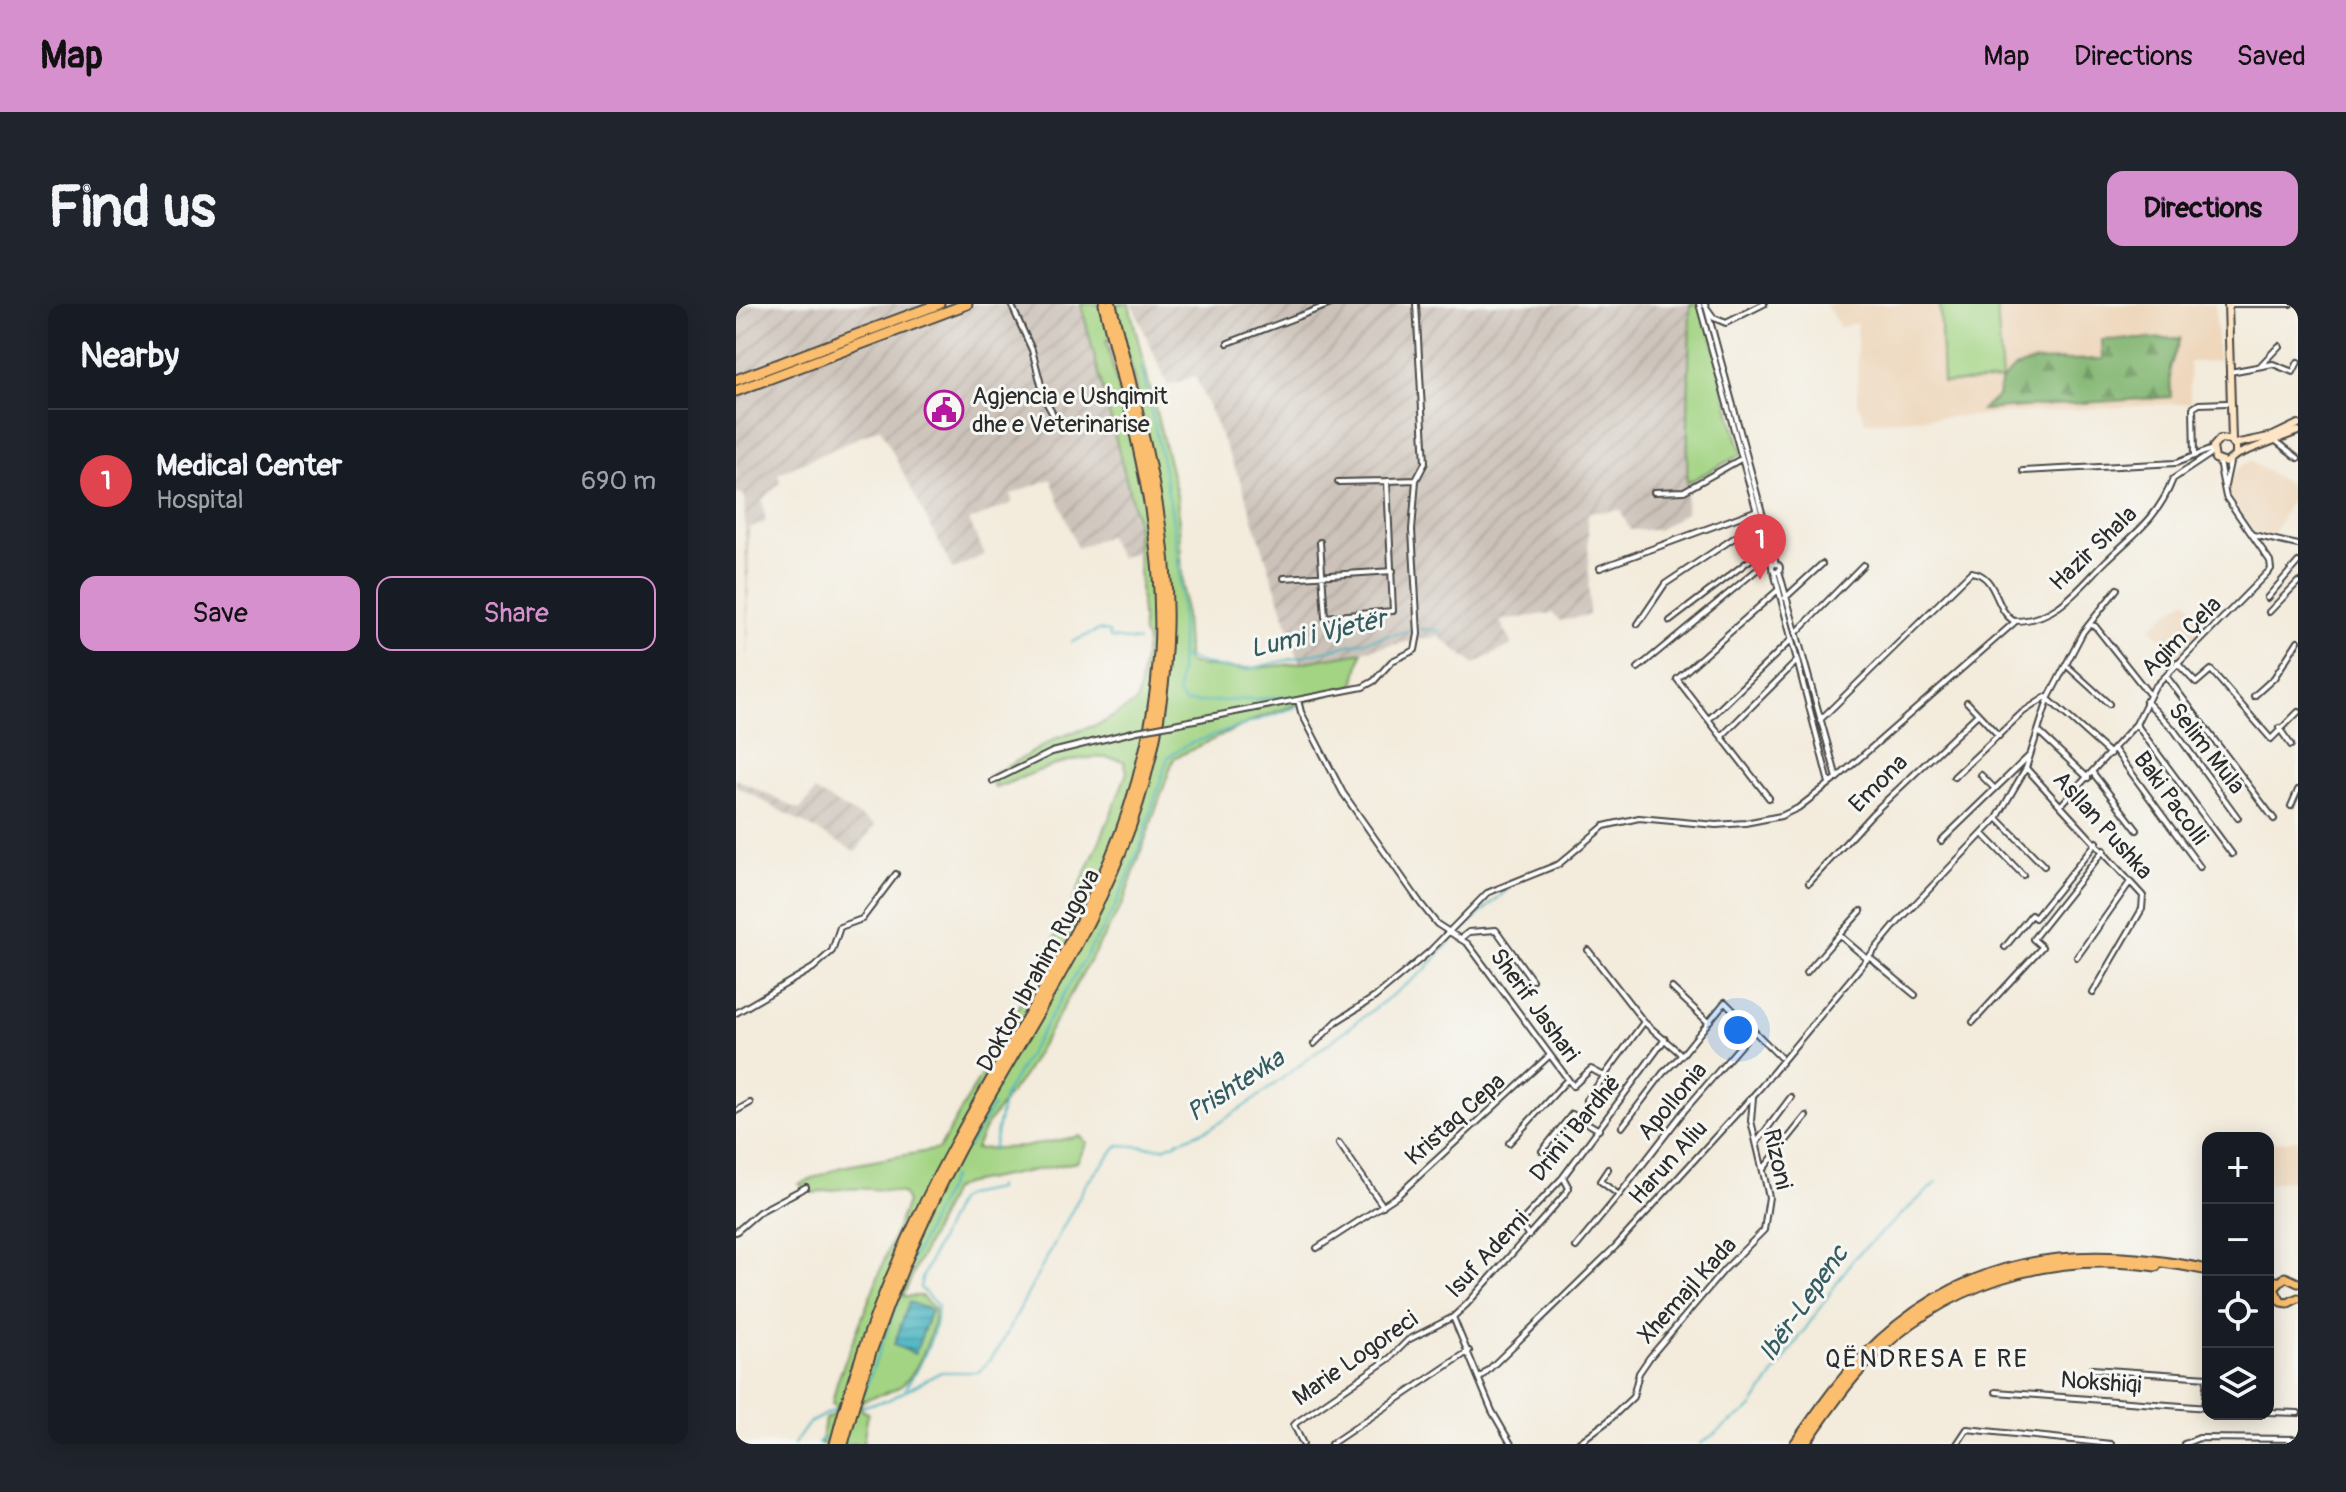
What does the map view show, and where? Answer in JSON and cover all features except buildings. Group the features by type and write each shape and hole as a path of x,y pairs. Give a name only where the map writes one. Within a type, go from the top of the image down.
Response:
{"highway":[{"path":"736,380 939,304"},
{"path":"736,391 967,304"},
{"name":"Doktor Ibrahim Rugova","path":"835,1444 872,1326 903,1247 956,1142 1095,899 1124,828 1143,760 1159,651 1156,546 1142,464 1104,304"},
{"name":"Doktor Ibrahim Rugova","path":"843,1444 879,1328 921,1226 962,1145 1102,902 1132,830 1150,762 1165,670 1166,567 1156,492 1111,304"},
{"path":"1795,1444 1842,1380 1879,1341 1922,1308 1969,1283 2023,1264 2077,1256 2138,1257 2202,1269"},
{"path":"1804,1444 1839,1395 1884,1345 1926,1313 1971,1289 2024,1271 2076,1262 2138,1263 2202,1275"}],"main road":[{"path":"2274,1282 2289,1277 2298,1283"},
{"path":"2274,1295 2285,1303 2297,1300"}],"street":[{"path":"1011,304 1032,350 1045,400 1060,427"},
{"path":"1228,343 1331,304"},
{"path":"993,781 1052,752 1137,731 1363,687 1392,661 1417,646 1412,530 1416,480 1424,467 1424,445 1416,304"},
{"path":"1704,306 1718,321 1731,323 1764,304"},
{"path":"2226,304 2290,304"},
{"path":"2226,304 2236,455"},
{"path":"2023,471 2176,463 2212,451 2223,438 2228,424 2226,304"},
{"path":"1704,306 1755,511 1783,600"},
{"path":"2258,368 2279,346"},
{"path":"2230,372 2276,364 2293,372 2298,362"},
{"path":"2194,456 2193,408 2199,404 2227,403"},
{"path":"2223,438 2233,442 2273,436 2298,424"},
{"path":"2224,489 2230,462 2236,455 2298,431"},
{"path":"2276,441 2298,458"},
{"path":"2212,451 2219,462 2230,462"},
{"name":"Hazir Shala","path":"2016,621 2054,610 2075,595 2140,531 2167,498 2173,479 2212,451"},
{"path":"1654,492 1684,491 1742,459"},
{"path":"1742,459 1820,720 1829,784"},
{"name":"Agim Çela","path":"2062,804 2136,724 2149,694 2271,569 2270,561 2226,497 2219,462"},
{"path":"1338,482 1416,480"},
{"path":"1320,542 1325,617 1393,611 1387,481"},
{"path":"1600,568 1755,511"},
{"path":"1638,624 1665,584 1758,522"},
{"path":"2251,534 2298,545"},
{"path":"1670,621 1767,547"},
{"path":"1638,668 1770,559"},
{"path":"2267,598 2298,562"},
{"path":"1783,600 1822,564"},
{"path":"1709,719 1863,565"},
{"path":"1284,578 1393,571"},
{"path":"1314,1044 1337,1021 1375,997 1429,952 1446,931 1487,893 1559,864 1604,826 1639,818 1723,825 1773,818 1798,808 1837,778 2016,621 2008,617 1988,581 1971,572 1820,720"},
{"path":"2269,612 2298,582"},
{"name":"Harun Aliu","path":"1479,1379 1604,1259 1753,1095 1897,923 1997,818 2026,768 2049,697 2089,625 2117,589"},
{"path":"1769,798 1677,679 1778,590"},
{"path":"2089,625 2095,626 2149,694"},
{"path":"2254,696 2274,678 2298,641"},
{"path":"1800,659 1837,778"},
{"path":"1722,736 1800,659"},
{"path":"2177,663 2196,683 2211,670 2271,739 2298,712"},
{"path":"2066,665 2109,704"},
{"path":"2166,676 2274,819"},
{"path":"1954,777 2023,712 2049,697 2110,754"},
{"name":"Sherif Jashari","path":"1298,700 1301,712 1343,793 1427,912 1446,931 1468,944 1573,1086 1591,1069 1604,1076 1644,1022"},
{"name":"Selim Mula","path":"2146,701 2174,730 2238,818"},
{"path":"1967,702 1999,736"},
{"name":"Emona","path":"1809,883 1872,814 1978,714"},
{"path":"2136,724 2232,854"},
{"path":"2279,728 2291,745"},
{"path":"2039,732 2088,778"},
{"name":"Baki Pacolli","path":"2114,749 2200,867"},
{"path":"1941,841 2032,753"},
{"name":"Asllan Pushka","path":"2026,768 2097,842 2143,896 2143,905 2093,993"},
{"path":"2093,773 2137,830"},
{"path":"1981,775 1995,789"},
{"path":"2291,806 2298,790"},
{"path":"1997,818 2044,866"},
{"path":"1983,834 2023,875"},
{"path":"2005,947 2031,915 2035,918 2097,842"},
{"path":"1973,1022 2042,947 2033,939 2104,850"},
{"path":"736,1013 813,968 832,951 840,927 862,919 896,874"},
{"path":"2077,957 2130,882"},
{"path":"1806,973 1861,911"},
{"path":"1456,937 1469,932 1496,930 1532,980"},
{"path":"1839,935 1915,995"},
{"path":"1588,950 1644,1022 1682,1055"},
{"path":"1672,988 1708,1022"},
{"path":"1622,1127 1663,1073 1727,1002 1782,1057"},
{"name":"Apollonia","path":"1576,1247 1684,1111 1753,1031"},
{"name":"Drini i Bardhë","path":"1529,1236 1520,1223 1563,1177 1665,1039"},
{"name":"Kristaq Cepa","path":"1317,1248 1383,1206 1549,1056"},
{"path":"1586,1100 1604,1076"},
{"path":"1509,1143 1568,1080"},
{"name":"Rizoni","path":"1753,1095 1751,1121 1764,1168 1769,1210 1764,1230"},
{"path":"1757,1142 1791,1097"},
{"path":"736,1111 750,1103"},
{"path":"1542,1151 1572,1114 1599,1130"},
{"path":"1764,1168 1806,1116"},
{"path":"1339,1143 1383,1206"},
{"path":"1608,1169 1600,1181 1619,1195"},
{"name":"Isuf Ademi","path":"1453,1317 1568,1190 1563,1177"},
{"path":"736,1232 759,1212 806,1187"},
{"name":"Xhemajl Kada","path":"1577,1444 1633,1397 1639,1373 1650,1357 1724,1270 1764,1230"},
{"path":"1453,1317 1492,1411 1511,1444"},
{"name":"Marie Logoreci","path":"1302,1442 1294,1425 1297,1422 1390,1358 1408,1340 1453,1317"},
{"path":"1331,1444 1469,1351"},
{"name":"Nokshiqi","path":"2092,1369 2202,1377"},
{"name":"Nokshiqi","path":"1996,1392 2202,1408"},
{"path":"2274,1412 2298,1413"},
{"path":"1957,1444 1967,1429 2111,1444"},
{"path":"2017,1444 2018,1436"},
{"path":"2184,1444 2199,1438 2298,1439"}],"shaded area":[{"path":"736,304 1129,304 1177,495 1181,538 1120,558 1108,536 1077,548 1051,479 1011,494 1012,503 969,521 985,554 953,570 880,428 778,474 780,483 762,500 766,522 749,528 748,672 744,495 736,493"},
{"path":"1132,304 1690,304 1686,512 1658,530 1630,530 1620,510 1588,513 1589,615 1560,621 1553,613 1500,621 1512,645 1474,664 1438,636 1300,663 1242,485 1195,376 1168,386"},
{"path":"1825,304 2215,304 2218,361 2189,362 2190,403 1866,422 1858,404 1857,322 1841,328"},
{"path":"2250,461 2297,489 2272,538 2254,532 2226,492 2237,469"},
{"path":"2186,599 2209,629 2181,658 2150,627"},
{"path":"736,779 800,810 815,791 875,825 856,852 736,786"},
{"path":"2298,1139 2298,1179 2274,1183 2274,1142"}],"green space":[{"path":"1081,304 1129,304 1177,495 1188,663 1253,668 1362,652 1354,685 1261,717 1174,758 1123,903 1024,1075 986,1126 975,1149 1024,1147 1080,1136 1087,1143 1077,1162 963,1184 952,1190 903,1296 921,1296 935,1309 920,1360 902,1385 861,1402 861,1410 868,1413 863,1444 821,1444 825,1419 835,1414 835,1405 832,1404 837,1382 907,1202 902,1193 890,1191 857,1188 813,1193 799,1184 841,1167 939,1149 1065,917 1127,772 1124,761 1107,758 1074,760 995,788 989,777 1057,738 1102,723 1137,702 1147,640 1143,635 1136,518","holes":["1123,337 1141,405 1123,410 1106,340"]},
{"path":"1690,304 1704,304 1742,454 1687,483"},
{"path":"1940,304 1997,306 2002,380 1943,383"},
{"path":"2180,338 2170,368 2171,397 1981,410 1998,396 2002,380 2014,368 2035,361 2103,359 2102,340"}],"water":[{"path":"909,1302 931,1310 915,1354 894,1345"}],"waterway":[{"path":"1141,366 1174,528 1181,609 1178,694 1185,703 1289,697"},
{"name":"Lumi i Vjetër","path":"1183,657 1220,668 1245,670 1416,629"},
{"name":"Lumi i Vjetër","path":"1420,629 1441,631"},
{"name":"Lumi i Vjetër","path":"1072,642 1099,630 1109,632 1110,638 1138,641"},
{"path":"993,1150 1004,1096 1115,907 1139,850 1168,757 1189,744 1296,707"},
{"name":"Prishtevka","path":"863,1406 888,1400 941,1372 979,1372 999,1348 1086,1184 1118,1145 1163,1148 1211,1128 1255,1099 1424,971 1456,935 1508,889"},
{"path":"968,1148 993,1106"},
{"path":"864,1393 913,1259 952,1177"},
{"name":"Ibër-Lepenc","path":"1700,1444 1751,1408 1854,1258 1937,1182"},
{"path":"905,1388 927,1349 937,1317 938,1306 920,1288 922,1278 957,1201 965,1195 997,1189 997,1186"},
{"name":"Prishtevka","path":"794,1444 809,1423 836,1409"},
{"path":"818,1444 822,1438 827,1440"}],"place":[{"name":"Agjencia e Ushqimit dhe e Veterinarise","path":"944,410"},
{"name":"Medical Center","path":"1760,580"}],"district":[{"name":"QËNDRESA E RE","path":"1927,1358"}]}
